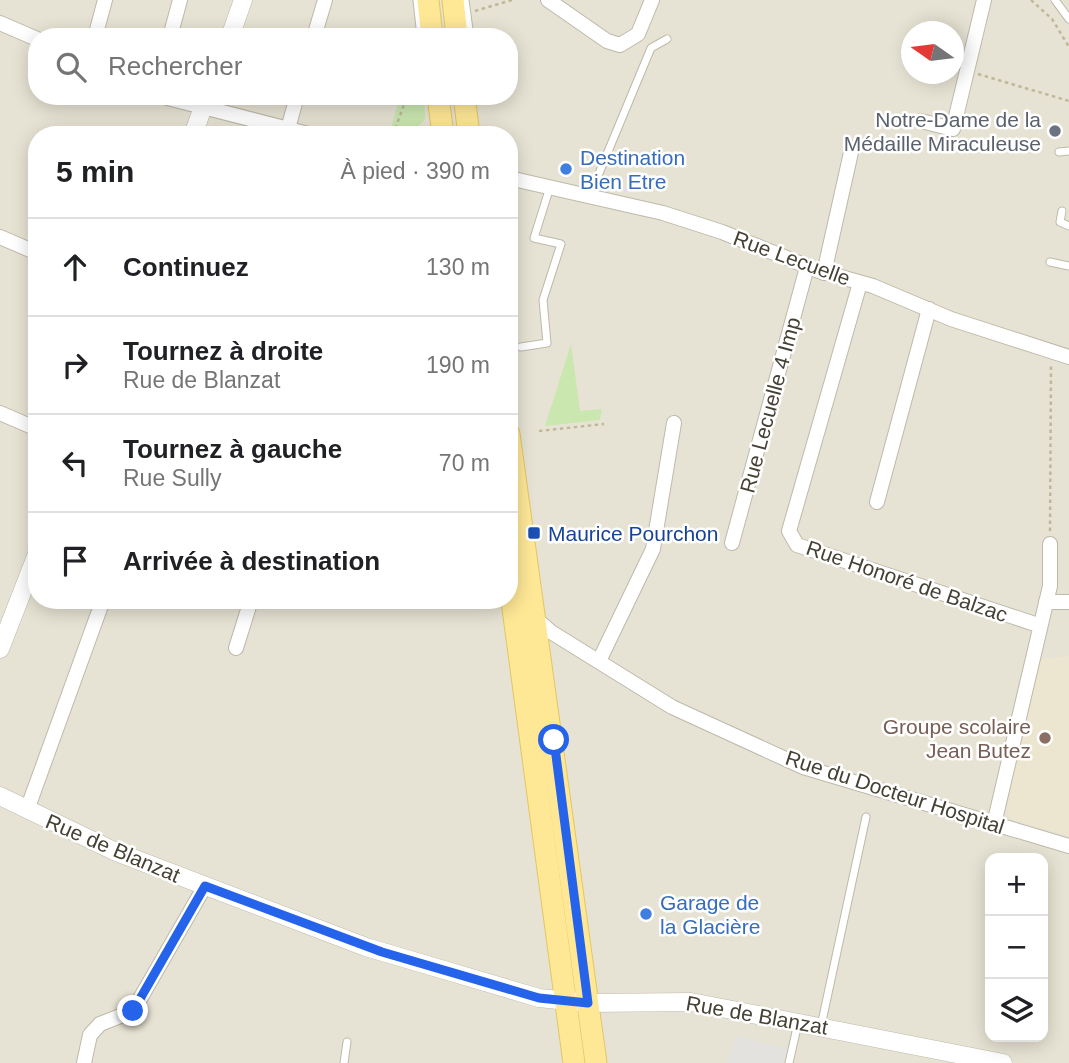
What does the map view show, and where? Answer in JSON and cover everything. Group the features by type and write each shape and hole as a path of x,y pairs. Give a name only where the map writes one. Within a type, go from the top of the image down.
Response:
{"main road":[{"path":"428,0 431,28"},
{"path":"458,28 460,7"},
{"path":"439,105 442,126"},
{"path":"466,105 468,126"},
{"path":"518,500 554,740 596,1063"},
{"path":"511,609 573,1053"}],"street":[{"path":"97,28 105,0"},
{"path":"172,28 180,0"},
{"path":"233,28 243,0"},
{"path":"316,28 324,0"},
{"path":"548,0 607,41 620,45 638,34 652,0"},
{"path":"921,121 953,129 984,0"},
{"path":"0,23 28,35"},
{"path":"196,126 204,105"},
{"path":"214,105 279,126"},
{"path":"289,126 295,105"},
{"path":"433,126 438,105"},
{"path":"824,273 852,148"},
{"name":"Rue Lecuelle","path":"518,180 663,213 722,232 807,267 1069,357"},
{"path":"0,237 28,249"},
{"name":"Rue Lecuelle 4 Imp","path":"732,543 807,267"},
{"name":"Rue Honoré de Balzac","path":"860,283 789,531 791,540 797,545 1038,625"},
{"path":"877,502 929,309"},
{"path":"0,413 28,425"},
{"path":"599,661 653,549 674,423"},
{"path":"994,824 1038,625 1050,586 1050,544"},
{"path":"0,649 28,577"},
{"path":"1046,602 1069,602"},
{"name":"Rue du Docteur Hospital","path":"518,606 551,632 672,707 803,767 1069,846"},
{"path":"27,810 100,609"},
{"path":"236,648 248,609"},
{"name":"Rue de Blanzat","path":"0,796 114,851 374,950 539,998 588,1003 691,1002 1003,1063"},
{"path":"84,1063 90,1035 100,1024 133,1011 205,886"},
{"path":"564,1063 573,1053"}],"lane":[{"path":"417,0 420,28"},
{"path":"465,0 460,7 467,28"},
{"path":"1055,0 1069,19"},
{"path":"590,195 651,48 667,40"},
{"path":"1059,152 1069,151"},
{"path":"521,347 547,343 543,300 561,244 534,237 550,187"},
{"path":"1062,211 1060,222 1069,226"},
{"path":"1050,262 1069,266"},
{"path":"821,1026 866,817"},
{"path":"789,1063 798,1022"},
{"path":"344,1063 347,1042"}],"path":[{"path":"460,7 512,0"},
{"path":"1031,0 1052,19 1069,47"},
{"path":"967,71 1069,101"},
{"path":"396,126 404,105"},
{"path":"1050,544 1052,369"},
{"path":"539,431 604,424"}],"shaded area":[{"path":"0,0 1069,0 1069,1063 0,1063"},
{"name":"Groupe scolaire Jean Butez","path":"1069,656 1069,836 1011,819 1007,809 1036,660"},
{"path":"736,1036 787,1048 784,1063 727,1063"}],"green space":[{"path":"397,105 424,105 425,119 419,126 392,126"},
{"path":"571,344 580,411 602,409 600,420 545,426"}],"place":[{"name":"Notre-Dame de la Médaille Miraculeuse","path":"1055,131"},
{"name":"Destination Bien Etre","path":"566,169"},
{"name":"Maurice Pourchon","path":"534,533"},
{"name":"Groupe scolaire Jean Butez","path":"1045,738"},
{"name":"Garage de la Glacière","path":"646,914"}],"route":[{"path":"133,1011 205,886 382,952 539,998 588,1003 554,740"}]}
